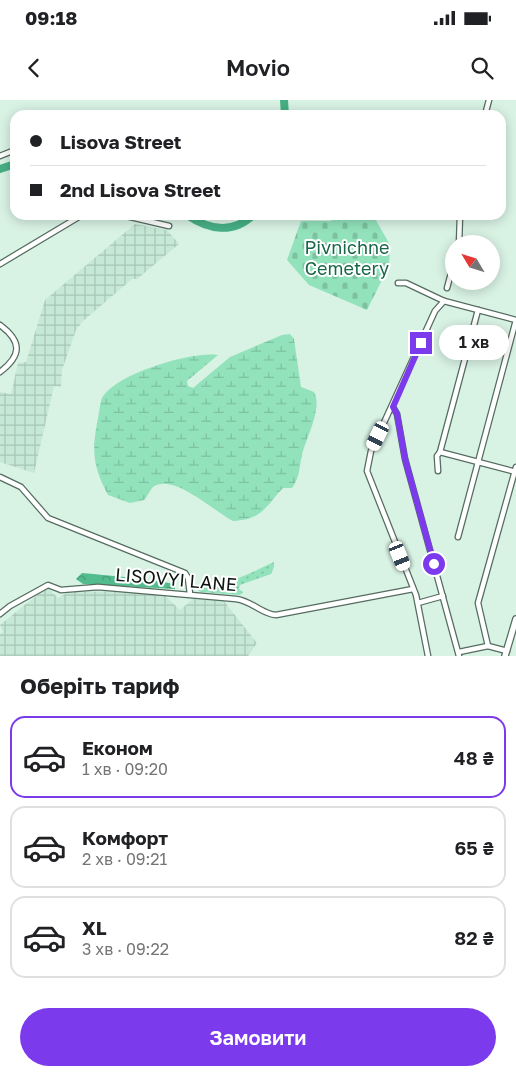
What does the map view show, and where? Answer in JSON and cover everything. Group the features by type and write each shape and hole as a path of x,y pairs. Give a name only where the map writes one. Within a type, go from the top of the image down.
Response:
{"street":[{"path":"0,264 74,220"},
{"path":"143,220 169,226"},
{"path":"459,235 460,220"},
{"path":"398,283 406,283 444,301 516,320 458,537"},
{"path":"428,656 418,603 367,471 371,451 436,311 444,301"},
{"path":"438,471 436,458 440,452 478,310"},
{"path":"0,325 10,334 16,352 14,360 0,372"},
{"path":"393,407 397,414 405,459 459,654 488,646 506,653 516,619"},
{"path":"440,452 516,470 478,603 488,646"},
{"path":"0,477 18,485 48,518 185,573 188,578 190,594"},
{"name":"LISOVYI LANE","path":"0,614 10,606 48,585 61,590 98,587 243,600 256,605 265,612 276,615 413,589"},
{"path":"418,603 443,596"}],"shaded area":[{"path":"135,224 167,230 179,244 137,279 132,279 83,321 76,330 62,370 61,387 54,386 34,473 0,462 0,392 11,394 18,363 26,362 45,300"},
{"path":"47,587 58,598 69,592 144,591 163,594 180,610 194,598 223,600 257,643 248,656 0,656 0,634 3,632 0,625"}],"green space":[{"name":"Pivnichne Cemetery","path":"376,220 390,245 389,266 367,310 309,285 287,260 301,221"},
{"path":"290,334 294,339 301,387 314,392 316,399 313,423 302,455 298,476 292,488 283,488 267,507 257,515 233,521 194,495 171,485 161,484 153,487 144,500 130,503 108,495 98,474 94,446 101,401 112,387 157,365 191,356 218,355 187,381 188,386 193,388 230,357 282,335"},
{"path":"274,562 271,574 240,585 239,589 243,592 240,595 201,592 192,587 192,584 214,584 234,580"},
{"path":"82,573 175,584 175,589 83,584 76,579"}],"waterway":[{"path":"284,100 285,110"},
{"path":"0,169 10,166"},
{"path":"195,220 212,227 221,228 237,225 246,220"}],"route":[{"path":"421,343 393,407 397,414 405,459 434,564"}]}
